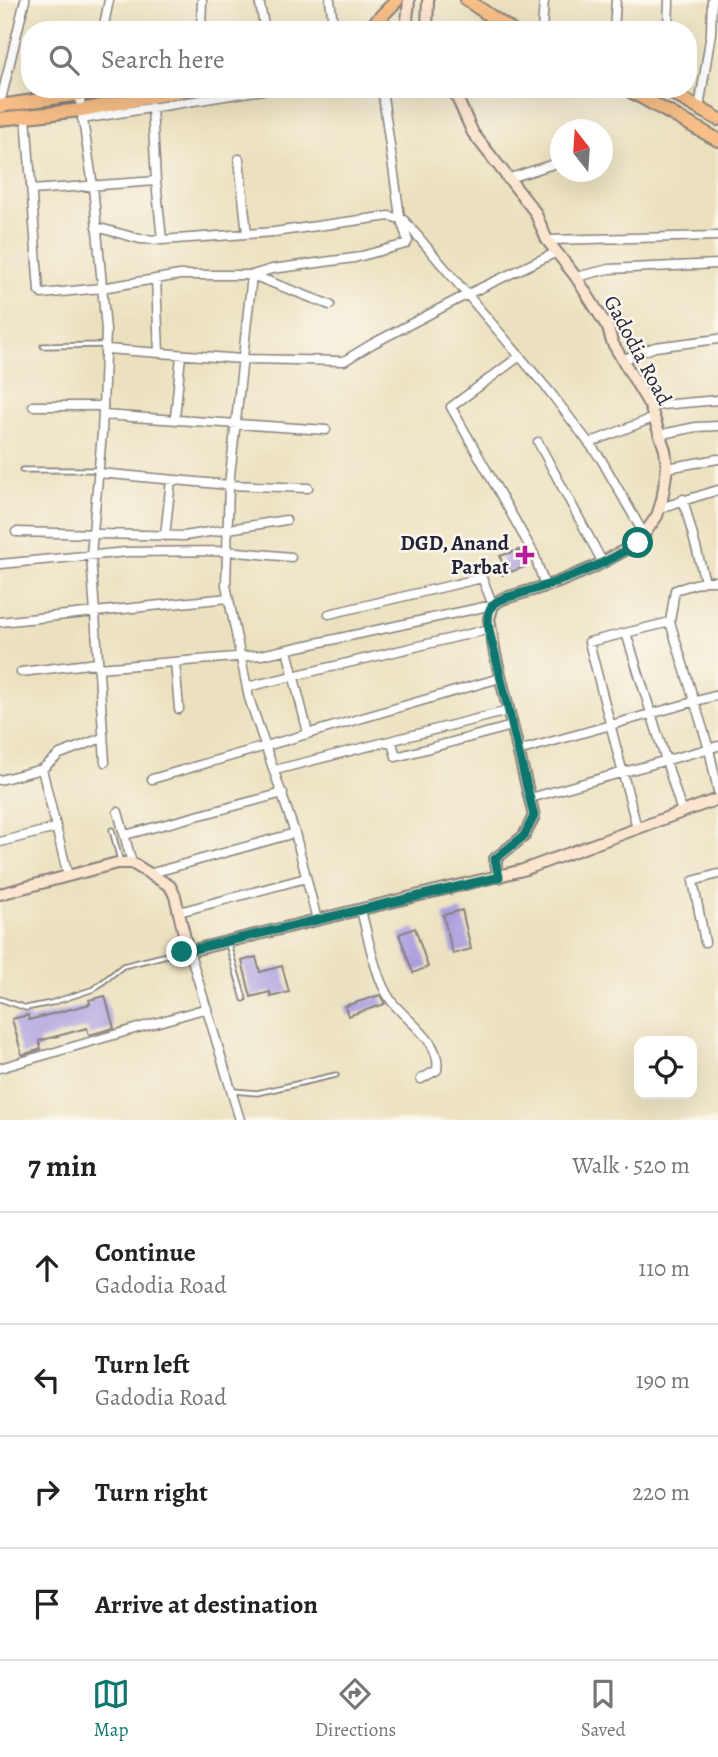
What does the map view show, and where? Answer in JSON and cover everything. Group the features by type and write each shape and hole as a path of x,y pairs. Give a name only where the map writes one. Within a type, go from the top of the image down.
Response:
{"main road":[{"path":"377,21 397,0"},
{"path":"467,0 498,21"},
{"path":"0,105 47,98"},
{"path":"0,119 81,114 152,98"},
{"path":"643,98 718,140"},
{"path":"681,98 718,120"}],"street":[{"path":"0,105 25,0"},
{"path":"105,21 109,0"},
{"path":"201,21 202,0"},
{"path":"259,0 263,21"},
{"path":"330,0 333,21"},
{"path":"407,21 409,0"},
{"path":"427,21 428,0"},
{"path":"543,21 544,0"},
{"path":"615,21 616,0"},
{"path":"668,21 669,0"},
{"path":"699,108 711,33 712,0"},
{"path":"85,98 81,114 93,186 106,347 91,555 104,762"},
{"path":"81,114 210,98"},
{"path":"26,116 40,292 101,288 191,275 252,275 272,269 354,258 404,245 408,241 400,217 383,98"},
{"name":"Gadodia Road","path":"457,98 473,133 535,212 547,240 576,277 608,328 611,342 650,406 665,450 667,468 660,508 645,536 624,552 603,563 493,604"},
{"path":"152,107 162,240"},
{"path":"239,159 247,234"},
{"path":"507,179 550,165"},
{"path":"32,190 156,181"},
{"path":"96,227 140,239 162,240 247,234 389,216 400,217 520,356 589,443 608,469 645,536"},
{"path":"547,240 718,236"},
{"path":"106,347 242,359 344,361 468,294 557,252"},
{"path":"576,277 609,269 718,264"},
{"path":"252,275 330,305"},
{"path":"252,275 229,485 225,576 252,709 283,793 317,920"},
{"path":"156,279 159,353"},
{"path":"622,360 655,347 718,339"},
{"path":"175,418 181,355"},
{"path":"520,356 451,407 534,554 545,586"},
{"path":"650,406 718,400"},
{"path":"33,406 326,429"},
{"path":"589,443 653,418"},
{"path":"658,435 696,427 718,426"},
{"path":"538,442 603,563"},
{"path":"667,468 718,459"},
{"path":"99,472 229,485 308,488"},
{"path":"165,536 171,480"},
{"path":"660,508 718,490"},
{"path":"683,499 705,581"},
{"path":"16,532 184,536 286,520"},
{"path":"0,564 127,552 227,551 290,557"},
{"path":"329,614 482,578 493,604 489,619 490,629 534,820 521,839 495,859 499,877"},
{"path":"718,581 705,581 675,590 670,622 694,702 714,747 718,791"},
{"path":"0,622 228,598"},
{"path":"21,672 97,665 240,658 493,604"},
{"path":"637,828 590,642 670,622"},
{"path":"247,687 490,629"},
{"path":"626,633 682,812"},
{"path":"287,650 308,733"},
{"path":"175,662 179,709"},
{"path":"152,779 500,678"},
{"path":"519,751 718,695"},
{"path":"275,770 508,711"},
{"path":"392,742 396,757 512,726"},
{"path":"0,780 42,769 60,754 102,738"},
{"path":"530,798 714,747"},
{"path":"42,769 68,876"},
{"path":"124,835 283,793"},
{"path":"190,950 499,877 718,799"},
{"path":"118,813 127,863"},
{"path":"0,842 56,828"},
{"path":"152,873 295,833"},
{"path":"0,894 127,863 152,873 170,886 240,1120"},
{"path":"705,942 693,881 718,874"},
{"path":"178,912 306,878"},
{"path":"361,910 387,996 425,1038 438,1059 437,1070 421,1079"},
{"path":"0,1068 207,1008"}],"lane":[{"path":"43,346 106,347"},
{"path":"22,470 99,472"},
{"path":"112,830 127,863"},
{"path":"228,942 244,999"},
{"path":"0,999 26,1007 51,1003 93,989 123,966 190,950"},
{"path":"231,1090 257,1093 337,1075"}],"building":[{"path":"519,550 525,567 502,575 500,556"},
{"path":"462,910 471,949 453,954 443,915"},
{"path":"415,928 428,967 413,973 399,934"},
{"path":"256,957 260,972 282,966 289,992 271,997 270,992 251,997 242,961"},
{"path":"380,995 385,1004 348,1016 345,1006"},
{"path":"105,996 114,1028 89,1035 87,1028 39,1041 41,1049 22,1055 12,1019 28,1015 29,1020 90,1004 89,1000"}],"place":[{"name":"DGD, Anand Parbat","path":"525,555"}],"route":[{"path":"182,952 499,877 495,859 528,832 534,820 534,811 495,654 490,611 493,604 502,599 556,583 592,568 638,543"}]}
